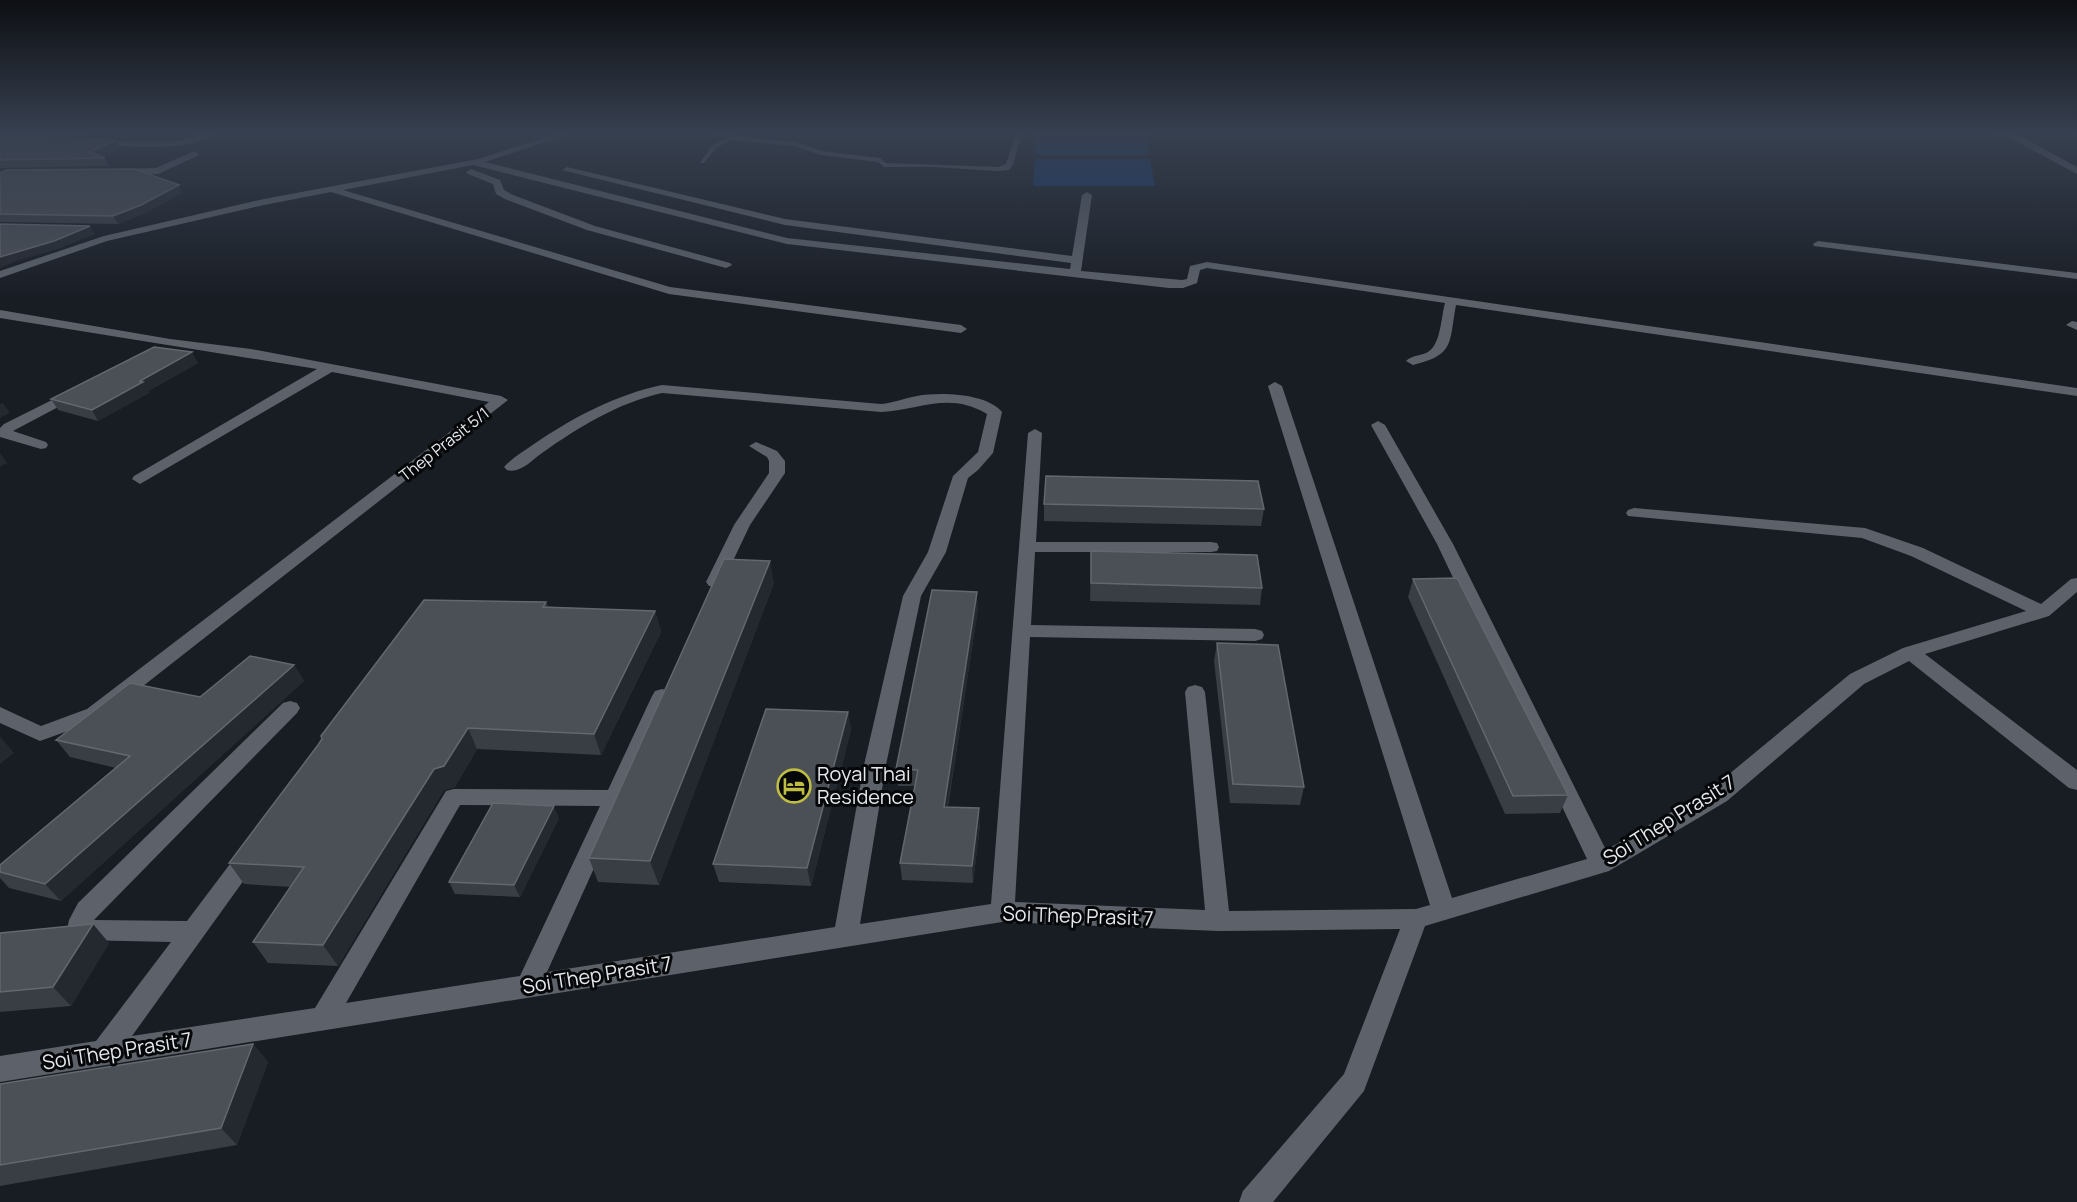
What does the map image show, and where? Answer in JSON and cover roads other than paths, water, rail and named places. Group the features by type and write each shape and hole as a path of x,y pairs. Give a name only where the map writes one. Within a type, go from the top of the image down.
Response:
{"street":[{"path":"0,275 104,239 330,189"},
{"path":"330,189 669,290 961,329"},
{"path":"499,189 509,197 591,228 726,265"},
{"path":"580,189 787,241 1183,284 1193,281 1194,268 1208,265 2077,392"},
{"path":"647,189 785,222 1077,260"},
{"path":"1075,274 1087,195"},
{"path":"93,230 144,230"},
{"path":"1818,244 2077,276"},
{"path":"1413,362 1431,356 1441,348 1451,302"},
{"name":"Thep Prasit 5/1","path":"0,314 170,343 251,353 501,400 94,714 40,734 0,714"},
{"path":"150,354 170,343"},
{"path":"140,479 329,368"},
{"path":"41,445 3,433 9,427 90,385"},
{"path":"1275,386 1444,911"},
{"path":"512,467 561,432 625,400 662,389 881,408 900,407 918,400 949,398 981,404 995,412 985,453 973,467 961,476 936,552 912,596 875,765 846,937"},
{"path":"1378,424 1445,544 1601,864"},
{"path":"1002,912 1028,547 1038,476 1035,433"},
{"path":"708,598 742,525 777,473 777,461 772,454 756,446"},
{"path":"1634,513 1865,533 1917,552 2043,612"},
{"path":"1028,547 1211,547"},
{"name":"Soi Thep Prasit 7","path":"0,1069 1002,912 1218,921 1416,919 1601,864 1719,795 1857,679 1910,652 2043,612 2077,583"},
{"path":"1022,631 1255,635"},
{"path":"1910,652 2077,782"},
{"path":"528,986 669,682"},
{"path":"1196,692 1218,921"},
{"path":"192,932 79,930 81,920 87,910 290,708"},
{"path":"323,1018 454,797 615,798"},
{"path":"103,1053 264,836"},
{"path":"1254,1202 1354,1082 1416,919"}],"place":[{"name":"Royal Thai Residence","path":"794,786"}]}
